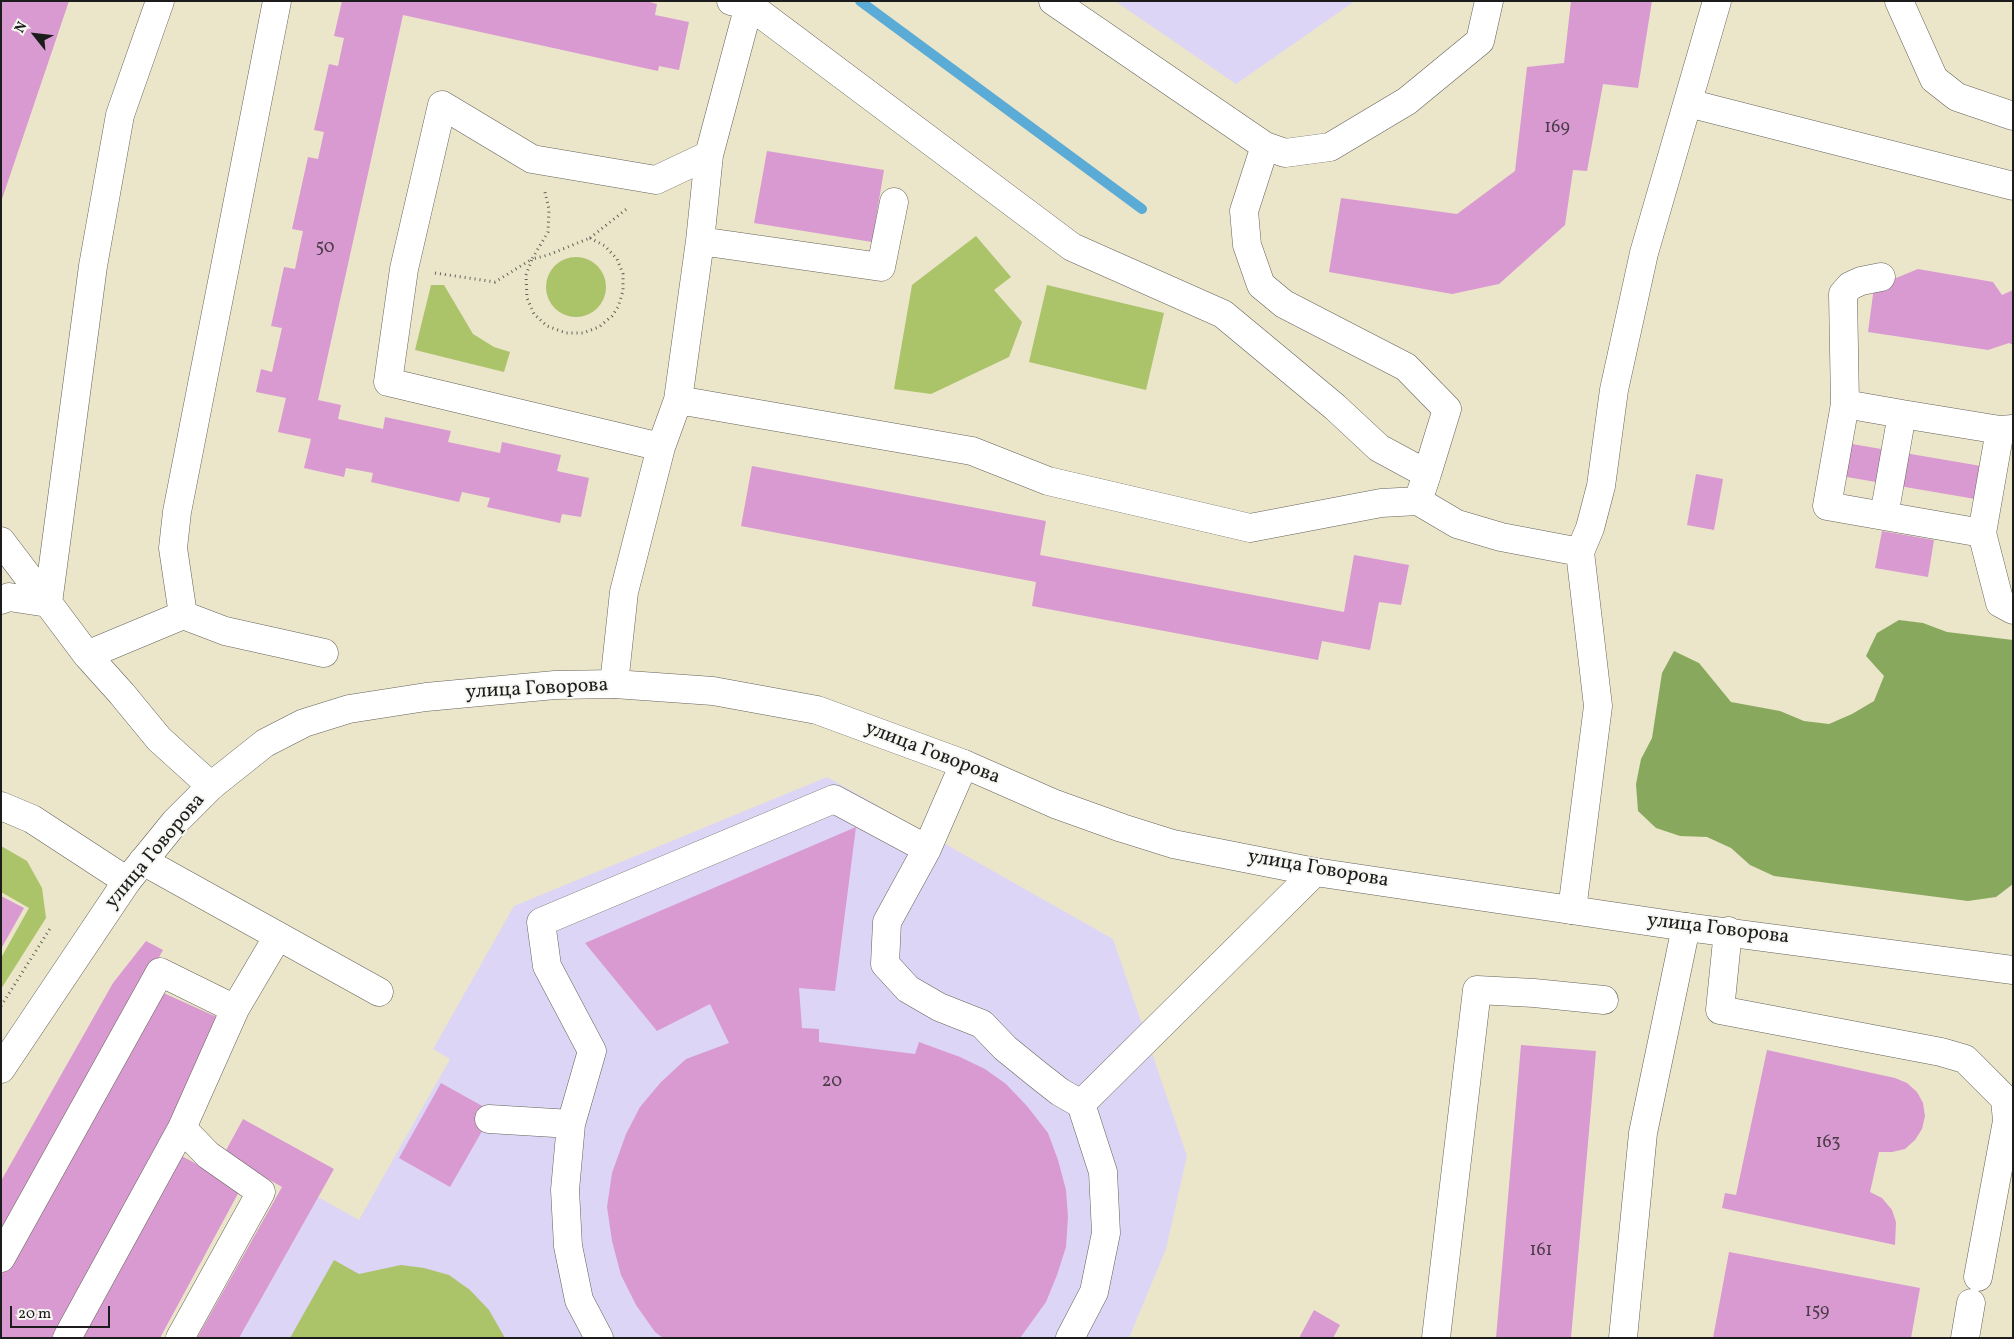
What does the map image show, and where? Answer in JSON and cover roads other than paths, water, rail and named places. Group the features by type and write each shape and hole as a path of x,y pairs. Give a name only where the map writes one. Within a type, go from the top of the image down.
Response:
{"main road":[{"path":"48,603 93,266 120,116 160,1"},
{"path":"183,615 173,548 177,512 277,1"},
{"path":"1053,1 1265,146 1285,153 1330,147 1407,101 1480,41 1489,1"},
{"path":"1572,910 1598,706 1580,552 1590,528 1600,486 1614,390 1644,253 1717,1"},
{"path":"1899,1 1934,79 1957,97 2013,116"},
{"path":"614,684 624,592 661,448 678,400 700,241 709,155 740,3 1072,246 1223,314 1335,407 1379,448 1427,474"},
{"path":"1688,103 2013,186"},
{"path":"661,448 388,382 404,269 442,105 532,159 656,180 709,155"},
{"path":"1265,146 1244,211 1246,245 1261,285 1284,304 1406,367 1447,409 1418,501"},
{"path":"700,241 881,267 894,202"},
{"path":"1881,277 1860,281 1850,286 1843,294 1845,404 1827,506 1982,533"},
{"path":"678,400 972,451 1048,481 1250,528 1381,502 1418,501 1456,524 1501,537 1580,552"},
{"path":"1845,404 2006,430 1982,533 2000,602 2013,610"},
{"path":"1884,516 1902,414"},
{"path":"1,541 88,655 158,738 212,786"},
{"path":"1,600 9,597 48,603"},
{"path":"88,655 183,615 225,631 324,652"},
{"name":"улица Говорова","path":"1,1068 135,871 175,822 212,786 265,743 304,723 349,709 426,697 555,685 614,684 713,691 817,710 964,764 1055,804 1122,828 1173,844 1315,872 1686,927 1728,931 2013,970"},
{"path":"964,764 926,849 887,922 885,964 908,988 939,1008 982,1024 1005,1048 1037,1074 1060,1092 1081,1104 1103,1172 1106,1233 1094,1292 1070,1338"},
{"path":"599,1338 579,1300 568,1246 565,1190 571,1124 592,1051 547,966 540,922 834,799 926,849"},
{"path":"1,806 32,819 135,871 278,936 379,992"},
{"path":"1081,1104 1315,872"},
{"path":"1624,1338 1643,1133 1686,927"},
{"path":"1728,931 1720,1010 1940,1052 1965,1059 2005,1099 2007,1121 1965,1338"},
{"path":"67,1338 182,1128 235,1009 278,936"},
{"path":"1,1258 160,972 235,1009"},
{"path":"1436,1338 1477,990 1534,992 1604,1000"},
{"path":"489,1119 571,1124"},
{"path":"180,1338 262,1192 208,1155 182,1128"}],"waterway":[{"path":"860,1 1142,209"}]}
